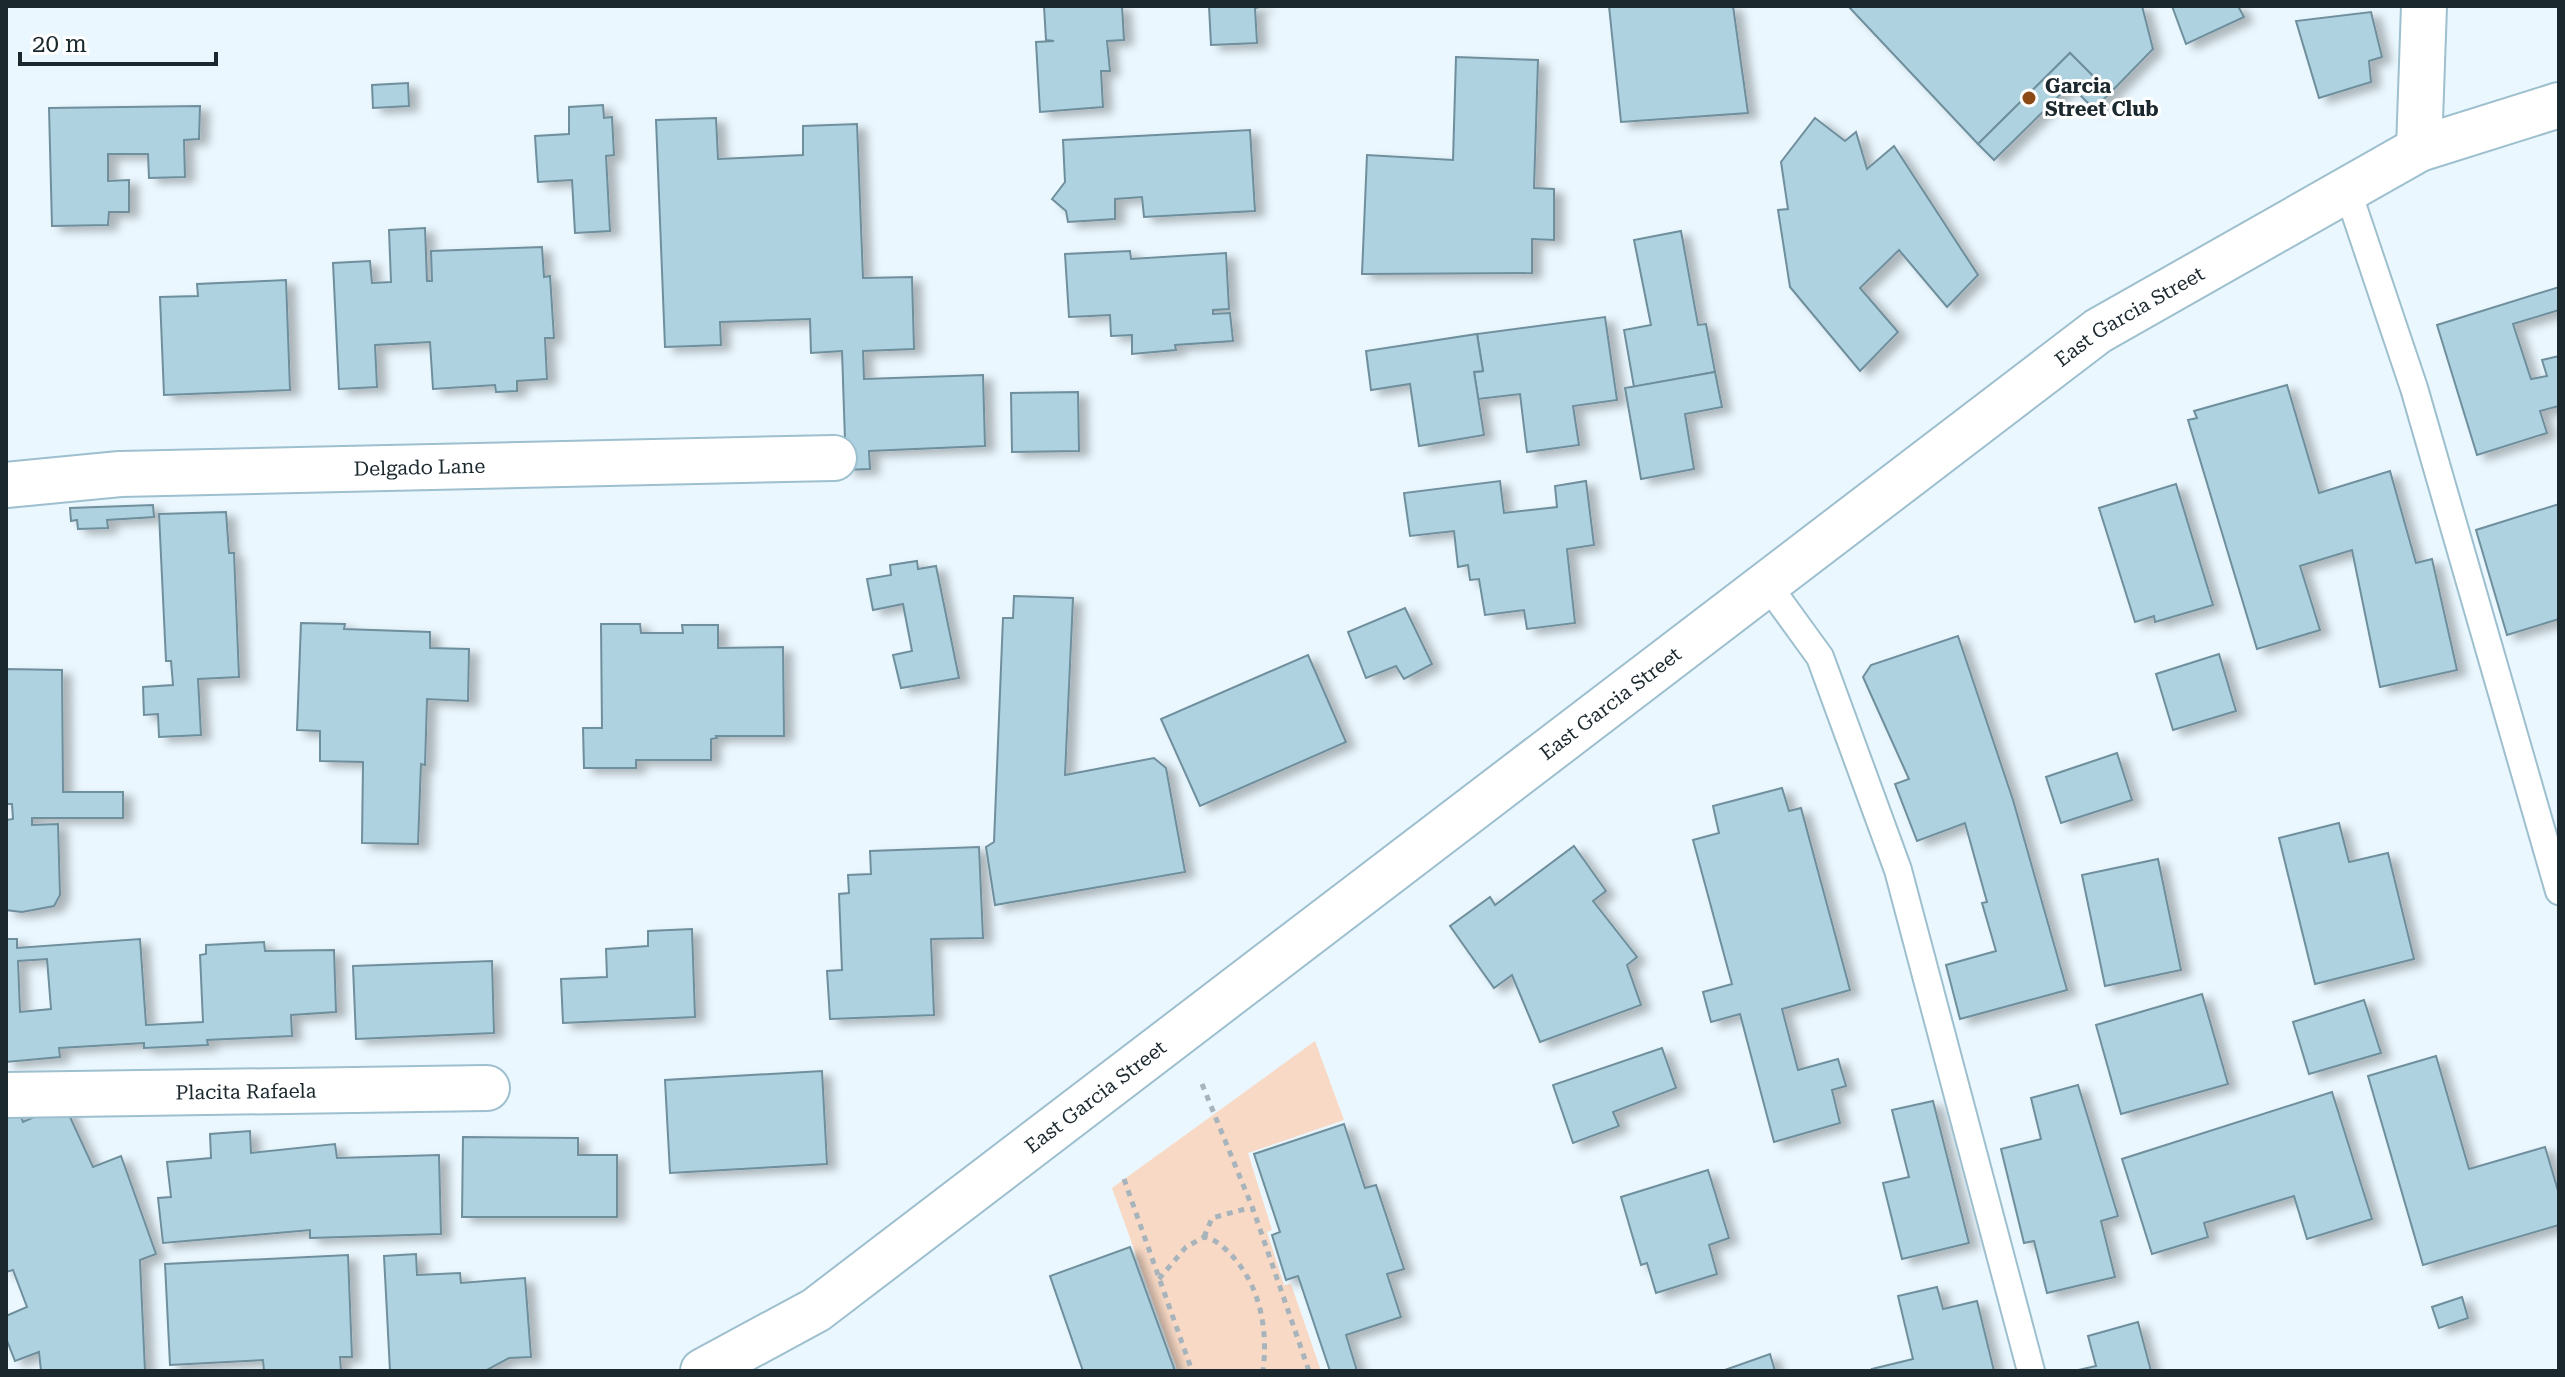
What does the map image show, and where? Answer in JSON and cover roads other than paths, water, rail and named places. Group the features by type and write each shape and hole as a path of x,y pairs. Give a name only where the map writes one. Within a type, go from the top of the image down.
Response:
{"street":[{"path":"2419,149 2424,6"},
{"name":"East Garcia Street","path":"703,1371 816,1310 2098,331 2419,149 2559,105"},
{"name":"Delgado Lane","path":"6,485 120,474 834,458"},
{"name":"Placita Rafaela","path":"6,1095 487,1088"}],"lane":[{"path":"2347,189 2414,388 2559,891"},
{"path":"1767,584 1820,657 1898,870 2031,1371"}],"place":[{"name":"Garcia Street Club","path":"2029,98"}]}
